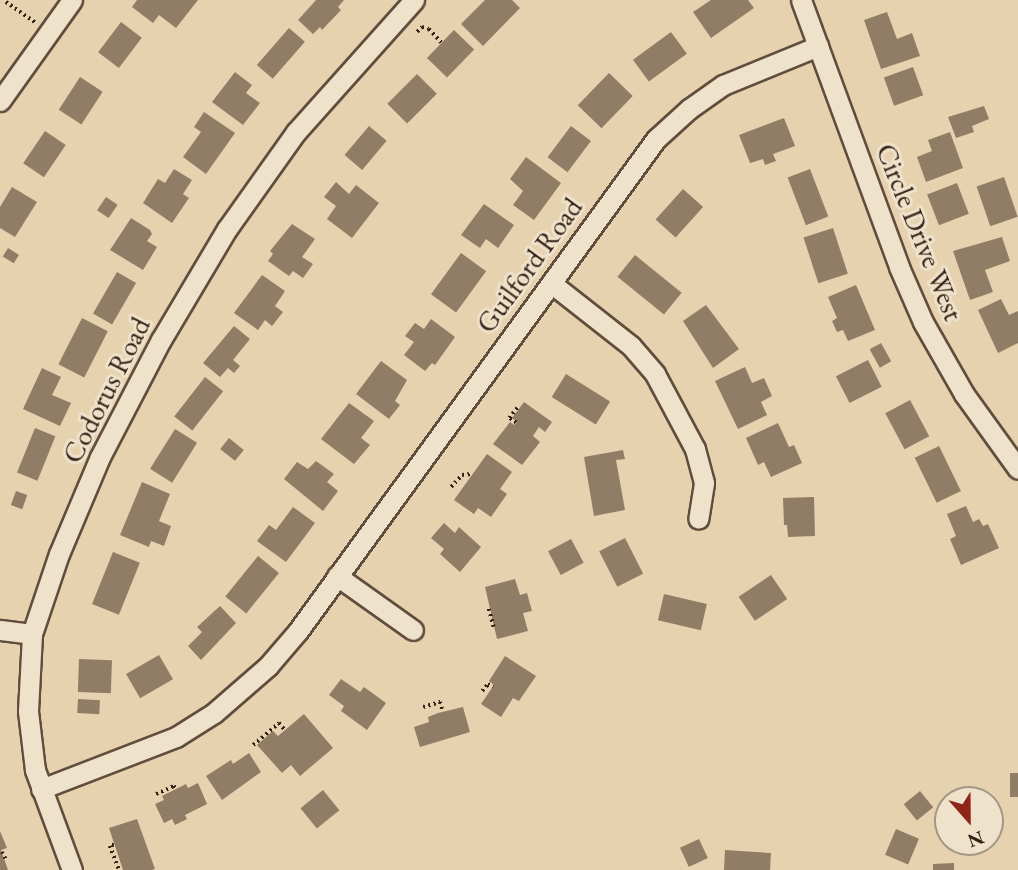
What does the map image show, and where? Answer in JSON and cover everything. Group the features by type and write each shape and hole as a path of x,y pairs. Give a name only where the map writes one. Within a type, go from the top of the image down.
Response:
{"street":[{"path":"2,93 72,0"},
{"name":"Codorus Road","path":"72,870 41,789 30,741 28,711 32,634 59,554 100,457 161,340 227,229 296,132 414,0"},
{"name":"Circle Drive West","path":"801,0 891,247 923,322 964,394 1018,469"},
{"name":"Guilford Road","path":"41,789 151,748 214,713 268,666 338,576 656,139 690,108 723,85 818,46"},
{"path":"551,283 631,346 654,374 695,449 704,483 698,519"},
{"path":"338,576 413,631"},
{"path":"0,629 32,634"}],"path":[{"path":"6,2 39,25"},
{"path":"416,32 422,27 429,29 442,43"},
{"path":"516,423 509,418 517,408"},
{"path":"451,487 462,475 472,474"},
{"path":"489,609 494,628"},
{"path":"482,691 488,684 493,687"},
{"path":"423,708 440,702 443,711"},
{"path":"253,744 279,723 285,730"},
{"path":"156,794 174,786 176,789"},
{"path":"114,845 110,846 119,870"},
{"path":"2,852 6,861"}],"building":[{"path":"137,0 198,0 176,28 159,15 153,23 132,7"},
{"path":"316,0 344,0 338,7 341,10 322,30 320,27 313,34 298,20"},
{"path":"485,0 512,0 520,8 483,46 461,24"},
{"path":"711,0 748,0 754,8 711,38 693,12"},
{"path":"887,12 897,39 912,33 920,56 881,69 864,20"},
{"path":"121,22 142,38 119,68 98,52"},
{"path":"289,28 305,42 273,79 257,65"},
{"path":"454,30 474,49 447,78 427,58"},
{"path":"671,32 687,54 649,81 633,60"},
{"path":"913,67 923,95 894,106 884,78"},
{"path":"235,72 252,85 246,93 260,103 243,125 212,102"},
{"path":"609,73 633,96 601,128 578,105"},
{"path":"417,74 437,94 407,123 387,104"},
{"path":"80,77 103,92 81,124 59,110"},
{"path":"984,106 989,119 972,126 974,132 956,138 948,117"},
{"path":"204,112 235,133 206,174 183,157 201,132 194,127"},
{"path":"784,118 795,146 773,154 776,161 765,165 763,159 750,163 739,135"},
{"path":"369,126 387,141 362,170 345,155"},
{"path":"571,126 591,141 567,172 548,157"},
{"path":"45,131 66,145 44,177 23,163"},
{"path":"950,132 963,168 926,182 917,157 932,151 928,140"},
{"path":"526,157 561,183 534,220 513,205 523,191 510,179"},
{"path":"174,169 192,180 183,194 189,198 172,223 143,203 158,179 165,183"},
{"path":"810,169 828,217 806,225 788,178"},
{"path":"1004,177 1018,217 990,226 977,186"},
{"path":"336,182 349,194 356,185 379,203 352,238 327,219 336,206 324,197"},
{"path":"957,183 969,214 939,225 927,194"},
{"path":"12,187 37,202 15,237 0,228 0,207"},
{"path":"683,189 703,207 676,238 656,219"},
{"path":"106,197 118,205 109,218 97,210"},
{"path":"484,204 514,225 498,248 486,239 480,248 461,235"},
{"path":"131,218 150,230 152,234 147,241 157,247 143,270 110,250"},
{"path":"292,224 315,239 302,257 313,264 303,278 293,271 289,276 268,261 273,254 270,251"},
{"path":"833,228 848,274 818,283 804,238"},
{"path":"1002,237 1010,261 985,270 993,292 970,300 953,251"},
{"path":"8,248 19,255 14,263 3,256"},
{"path":"461,253 486,271 456,312 431,294"},
{"path":"635,255 682,293 664,315 617,277"},
{"path":"117,272 136,283 112,325 93,314"},
{"path":"262,275 285,291 275,306 283,312 272,326 265,320 258,330 234,313"},
{"path":"856,285 875,330 848,341 843,330 837,332 832,321 837,318 828,297"},
{"path":"1001,299 1009,315 1018,311 1018,343 998,353 978,310"},
{"path":"706,305 739,349 713,368 683,321"},
{"path":"82,318 108,331 84,377 58,364"},
{"path":"431,319 455,337 435,365 432,363 425,371 404,355 414,342 405,336 415,323 424,329"},
{"path":"234,326 250,339 233,360 240,366 234,373 228,368 220,377 203,363"},
{"path":"881,343 891,361 880,368 870,349"},
{"path":"868,360 882,387 850,403 836,376"},
{"path":"381,361 407,380 395,401 400,405 389,419 356,394"},
{"path":"745,367 752,383 764,378 772,396 761,402 767,415 738,429 715,381"},
{"path":"42,368 61,377 52,395 71,403 60,426 23,409"},
{"path":"566,374 610,402 596,424 552,397"},
{"path":"205,377 223,391 192,431 174,416"},
{"path":"910,400 929,436 905,449 885,413"},
{"path":"524,402 552,422 545,432 539,427 533,436 540,442 522,465 493,444 510,422 514,425 517,422 512,418"},
{"path":"349,403 374,421 361,438 370,445 354,464 321,439"},
{"path":"778,423 789,447 794,445 802,463 771,477 764,462 758,465 746,438"},
{"path":"35,428 55,436 37,481 17,473"},
{"path":"175,429 197,443 172,483 150,469"},
{"path":"229,438 244,450 235,461 220,449"},
{"path":"939,446 961,491 937,503 915,458"},
{"path":"623,450 625,459 616,460 625,510 594,516 584,457"},
{"path":"487,454 512,472 500,489 507,494 491,517 478,508 474,514 454,500"},
{"path":"316,461 334,474 327,482 338,491 323,511 284,479 297,462 308,469"},
{"path":"142,482 170,494 159,521 171,526 164,546 151,541 149,547 120,535"},
{"path":"16,491 27,495 22,509 11,505"},
{"path":"814,497 815,536 788,537 787,525 784,525 783,498"},
{"path":"966,506 973,522 979,519 983,526 988,524 999,548 961,565 950,539 956,536 947,514"},
{"path":"293,507 315,523 286,562 257,541 269,525 276,530"},
{"path":"444,523 455,533 459,527 481,547 460,572 440,554 444,549 431,538"},
{"path":"625,538 643,574 617,587 599,551"},
{"path":"571,539 584,563 561,575 548,551"},
{"path":"113,552 140,563 119,615 92,604"},
{"path":"258,556 279,573 246,613 225,596"},
{"path":"771,575 787,599 755,621 739,597"},
{"path":"515,579 520,595 527,593 532,611 523,613 528,631 497,639 485,587"},
{"path":"664,594 707,604 701,630 658,620"},
{"path":"220,606 236,623 201,660 188,646 202,632 197,627"},
{"path":"159,655 173,679 140,698 126,674"},
{"path":"505,656 536,676 519,701 513,698 501,717 481,704 494,685 489,681"},
{"path":"79,659 112,660 111,693 78,692"},
{"path":"341,679 360,692 364,687 386,703 367,730 341,711 344,706 329,695"},
{"path":"78,699 100,700 99,714 77,713"},
{"path":"463,707 470,732 420,747 414,727 429,722 428,717"},
{"path":"304,714 333,748 300,776 291,765 282,773 257,745 273,731 278,736"},
{"path":"249,753 261,772 222,800 206,776 231,760 233,764"},
{"path":"1010,773 1018,773 1018,797 1010,797"},
{"path":"198,783 207,804 185,815 187,819 175,825 172,819 164,823 155,804 164,800 162,796 186,784 188,788"},
{"path":"323,790 339,810 317,828 300,808"},
{"path":"920,791 933,807 917,821 904,804"},
{"path":"137,819 155,869 152,870 123,870 109,828"},
{"path":"896,829 919,839 908,865 885,855"},
{"path":"0,831 7,848 1,850 8,870 0,870"},
{"path":"699,839 708,858 689,867 680,848"},
{"path":"725,850 771,853 770,870 724,870"},
{"path":"954,863 954,870 933,870 933,864"}]}
